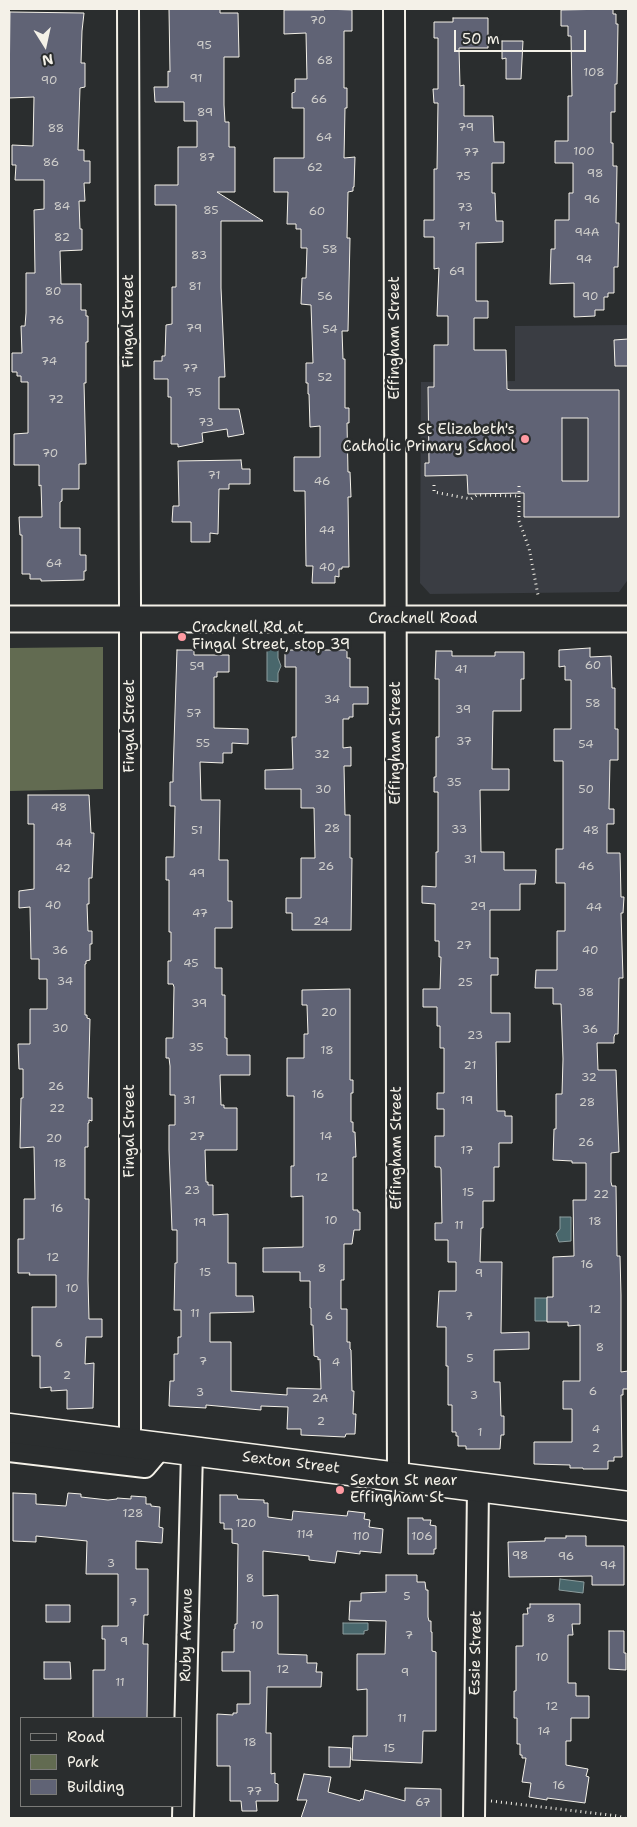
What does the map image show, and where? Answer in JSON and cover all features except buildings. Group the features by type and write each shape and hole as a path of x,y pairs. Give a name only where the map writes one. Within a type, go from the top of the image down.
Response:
{"main road":[{"name":"Sexton Street","path":"9,1428 628,1506"}],"street":[{"name":"Fingal Street","path":"128,9 130,1443"},
{"name":"Effingham Street","path":"394,9 398,1477"},
{"name":"Cracknell Road","path":"9,619 628,619"},
{"path":"9,1451 145,1467 162,1447"},
{"name":"Ruby Avenue","path":"183,1818 192,1451"},
{"name":"Essie Street","path":"474,1818 478,1487"}],"path":[{"path":"434,485 434,492 471,499 477,495 519,496"},
{"path":"519,486 518,521 529,548 538,595"},
{"path":"490,1801 625,1818"}],"shaded area":[{"name":"St Elizabeth's Catholic Primary School","path":"628,325 627,581 619,592 430,594 420,583 421,382 515,381 515,326"}],"green space":[{"path":"103,647 103,789 9,791 9,648"}],"water":[{"path":"267,649 278,650 281,666 278,673 278,682 267,681"},
{"path":"560,1217 571,1217 571,1241 559,1242 556,1234 560,1229"},
{"path":"535,1298 547,1298 547,1321 535,1321"},
{"path":"560,1579 584,1582 583,1593 559,1590"},
{"path":"343,1623 368,1623 368,1630 364,1631 364,1634 343,1634"}],"place":[{"name":"St Elizabeth's Catholic Primary School","path":"525,439"},
{"name":"Cracknell Rd at Fingal Street, stop 39","path":"182,637"},
{"name":"Sexton St near Effingham St","path":"340,1490"}]}
